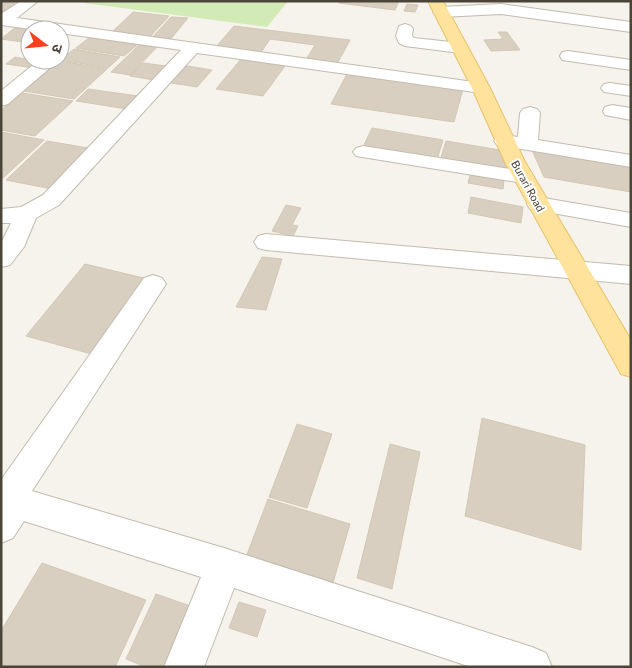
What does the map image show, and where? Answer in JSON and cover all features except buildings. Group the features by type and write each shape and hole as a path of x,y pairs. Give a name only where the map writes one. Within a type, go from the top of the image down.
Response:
{"main road":[{"name":"Burari Road","path":"438,6 482,88 504,141 523,177 631,366"}],"street":[{"path":"5,24 31,1"},
{"path":"438,6 500,5 631,27"},
{"path":"5,24 84,32 482,88"},
{"path":"405,29 405,40 412,43 460,48"},
{"path":"70,44 84,32"},
{"path":"1,216 25,216 51,200 193,47"},
{"path":"568,56 631,65"},
{"path":"1,100 38,70"},
{"path":"610,88 631,91"},
{"path":"528,144 530,112"},
{"path":"504,141 631,161"},
{"path":"363,152 523,177"},
{"path":"538,204 631,220"},
{"path":"1,260 16,241 25,216"},
{"path":"266,242 631,275"},
{"path":"153,284 7,506 224,566 472,658 532,667"},
{"path":"184,667 224,566"}],"green space":[{"path":"86,1 288,1 267,27 84,3"}]}
